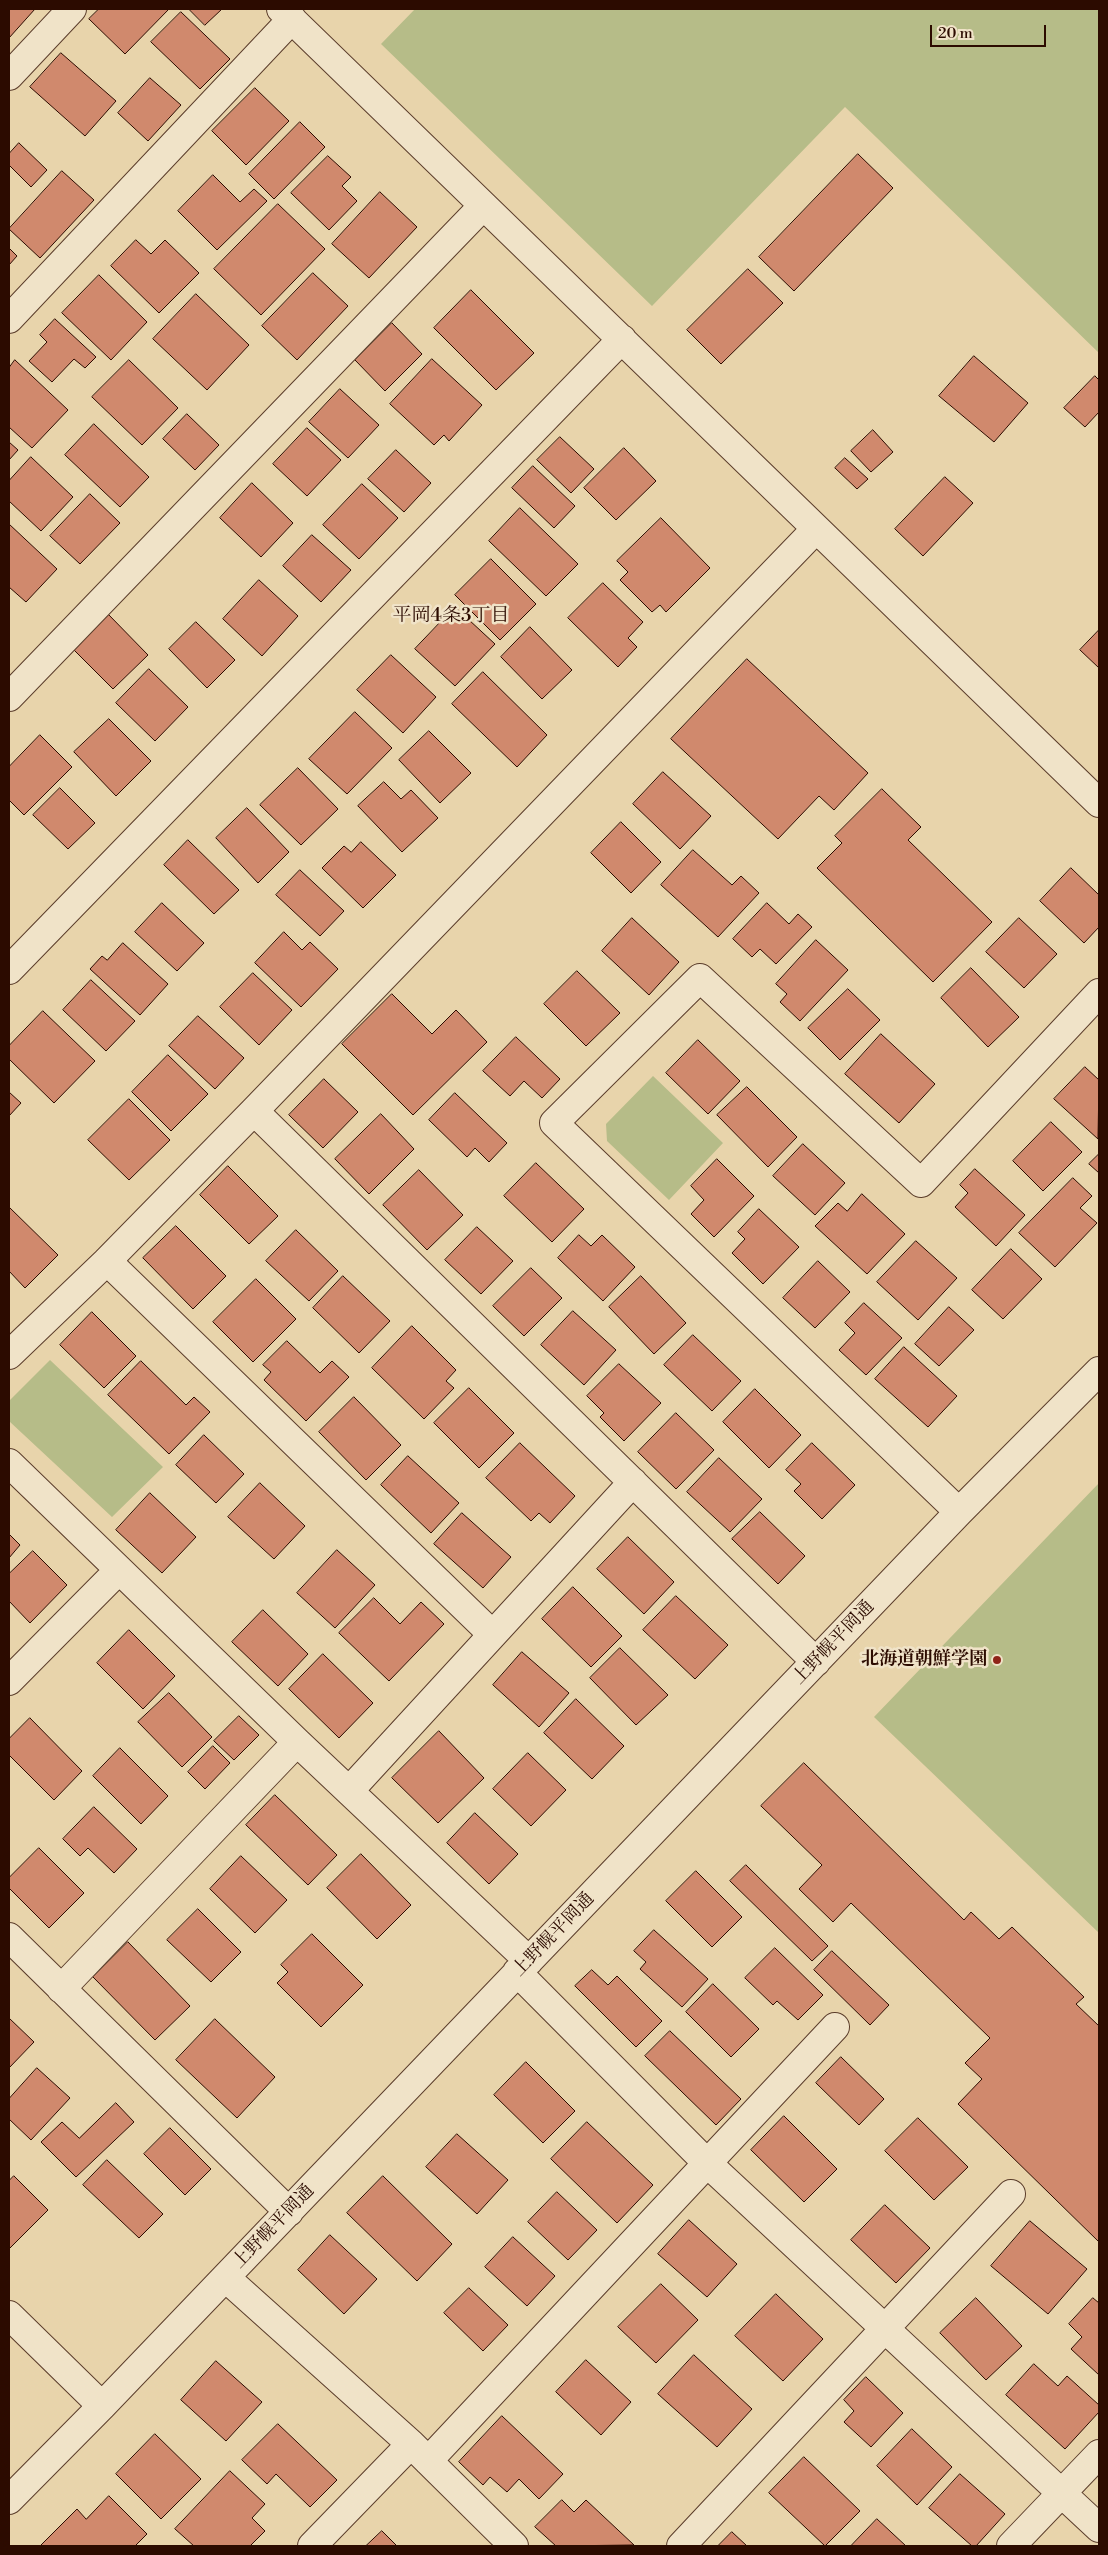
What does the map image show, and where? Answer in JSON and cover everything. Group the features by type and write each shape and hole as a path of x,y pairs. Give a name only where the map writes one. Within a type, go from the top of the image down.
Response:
{"street":[{"path":"9,76 72,9"},
{"path":"9,319 286,14 1099,803"},
{"path":"9,697 483,206"},
{"path":"9,970 622,338"},
{"path":"9,1355 107,1261 254,1111 816,529"},
{"path":"959,1512 554,1123 700,978 921,1183 1099,993"},
{"path":"254,1111 816,1662"},
{"path":"107,1261 492,1634"},
{"name":"上野幌平岡通","path":"9,2500 226,2278 959,1512 1099,1371"},
{"path":"9,1463 349,1791 523,1966 706,2162 886,2327 1099,2528"},
{"path":"349,1791 632,1482"},
{"path":"9,1681 119,1570"},
{"path":"60,1989 297,1742"},
{"path":"9,1937 289,2212"},
{"path":"312,2546 420,2452 706,2162 835,2027"},
{"path":"681,2546 1011,2194"},
{"path":"226,2278 420,2452 514,2546"},
{"path":"9,2315 102,2406"},
{"path":"1011,2546 1099,2454"}],"green space":[{"path":"415,9 1099,9 1099,353 845,107 652,306 381,44"},
{"path":"653,1076 723,1143 669,1200 607,1141 606,1124"},
{"path":"50,1360 163,1467 112,1517 9,1421 9,1401"},
{"path":"1099,1483 1099,1933 874,1717"}],"building":[{"path":"9,9 35,9 9,38"},
{"path":"99,9 169,9 125,54 89,19"},
{"path":"189,9 222,9 205,25"},
{"path":"181,12 230,59 200,89 151,42"},
{"path":"61,53 116,101 85,136 30,87"},
{"path":"150,78 181,105 148,141 118,113"},
{"path":"255,88 289,121 246,165 212,131"},
{"path":"300,122 325,147 274,199 249,174"},
{"path":"19,143 47,170 31,187 9,165 9,154"},
{"path":"858,154 893,188 794,291 759,257"},
{"path":"328,156 351,177 342,186 357,201 329,230 291,193"},
{"path":"62,171 94,200 40,258 9,229"},
{"path":"213,175 240,202 254,189 267,201 217,250 178,211"},
{"path":"380,192 417,227 369,278 332,244"},
{"path":"278,204 325,249 261,315 214,269"},
{"path":"136,240 151,254 165,240 199,273 159,313 111,266"},
{"path":"9,248 17,256 9,265"},
{"path":"748,269 783,303 721,364 687,330"},
{"path":"313,273 348,306 297,360 262,326"},
{"path":"99,275 147,322 111,360 62,313"},
{"path":"471,290 534,353 496,390 434,328"},
{"path":"196,294 249,345 207,390 153,339"},
{"path":"55,319 96,357 85,368 74,359 52,382 29,361 47,342 40,335"},
{"path":"392,323 422,354 385,391 355,360"},
{"path":"974,356 1028,403 994,442 939,396"},
{"path":"432,359 482,405 449,441 444,435 434,445 390,404"},
{"path":"15,360 68,410 32,448 9,427 9,368"},
{"path":"129,360 178,408 142,445 92,397"},
{"path":"1095,376 1099,380 1099,412 1085,427 1064,408"},
{"path":"340,389 379,425 348,458 309,422"},
{"path":"187,414 219,445 195,470 163,439"},
{"path":"94,424 149,477 120,507 65,455"},
{"path":"307,428 341,460 307,496 273,464"},
{"path":"873,430 893,452 871,472 851,451"},
{"path":"560,437 594,469 571,493 537,460"},
{"path":"9,442 18,450 9,460"},
{"path":"624,448 656,481 616,520 584,488"},
{"path":"396,450 431,483 404,512 368,479"},
{"path":"31,457 73,497 41,531 9,501 9,481"},
{"path":"845,458 868,479 857,489 835,468"},
{"path":"533,466 575,506 554,528 512,488"},
{"path":"945,477 973,503 923,556 895,529"},
{"path":"252,483 293,523 261,557 220,518"},
{"path":"362,484 398,518 359,559 323,525"},
{"path":"90,494 120,523 80,564 50,536"},
{"path":"520,508 578,564 546,596 489,541"},
{"path":"661,518 710,568 666,612 660,605 652,612 620,580 628,572 617,561"},
{"path":"9,524 57,569 26,602 9,587"},
{"path":"312,535 351,570 321,602 283,566"},
{"path":"491,559 536,604 500,640 455,595"},
{"path":"259,580 298,616 262,656 223,619"},
{"path":"603,583 643,622 628,638 637,647 618,667 568,618"},
{"path":"455,607 495,644 455,686 415,649"},
{"path":"108,614 148,655 113,689 72,648"},
{"path":"196,622 235,660 207,688 169,649"},
{"path":"530,627 572,670 542,699 501,657"},
{"path":"1099,630 1099,668 1080,650"},
{"path":"391,655 436,697 403,733 357,690"},
{"path":"747,659 868,773 834,810 819,796 778,839 671,739"},
{"path":"149,669 188,707 155,741 116,703"},
{"path":"483,672 547,735 517,767 452,704"},
{"path":"355,712 392,748 347,794 309,759"},
{"path":"109,719 151,761 116,796 74,752"},
{"path":"429,731 471,773 440,803 399,760"},
{"path":"40,735 72,767 24,815 9,800 9,767"},
{"path":"298,768 338,809 301,845 260,805"},
{"path":"663,772 711,816 680,849 633,804"},
{"path":"384,782 401,799 411,790 438,818 402,852 358,806"},
{"path":"60,788 95,823 68,849 33,815"},
{"path":"882,789 921,827 908,840 992,922 933,982 817,868 842,843 835,836"},
{"path":"247,808 289,852 258,883 216,838"},
{"path":"621,822 661,862 631,893 591,853"},
{"path":"188,840 239,890 214,914 164,865"},
{"path":"361,842 396,875 363,908 322,868 344,846 351,852"},
{"path":"693,850 732,885 741,876 759,893 718,937 661,885"},
{"path":"1071,868 1099,895 1099,927 1084,943 1040,901"},
{"path":"300,870 344,911 320,936 276,895"},
{"path":"162,903 204,943 177,971 135,932"},
{"path":"767,903 789,924 798,914 812,927 776,964 760,949 752,957 733,939"},
{"path":"632,918 679,962 649,995 602,951"},
{"path":"1019,918 1057,954 1024,988 986,952"},
{"path":"284,932 302,950 310,942 338,969 301,1007 255,963"},
{"path":"816,940 848,970 800,1021 780,1002 787,994 776,984"},
{"path":"123,943 168,984 140,1015 90,969 102,956 107,960"},
{"path":"971,968 1019,1017 988,1047 941,998"},
{"path":"577,971 620,1013 586,1046 544,1004"},
{"path":"253,973 292,1010 259,1045 220,1007"},
{"path":"91,980 135,1021 106,1051 63,1010"},
{"path":"848,989 880,1020 840,1060 808,1028"},
{"path":"392,994 432,1034 456,1010 487,1042 413,1115 342,1044"},
{"path":"43,1011 95,1061 54,1103 9,1059 9,1046"},
{"path":"198,1016 244,1058 215,1089 169,1046"},
{"path":"881,1034 935,1084 899,1123 845,1074"},
{"path":"516,1037 560,1079 542,1098 524,1081 510,1096 483,1071"},
{"path":"698,1040 740,1081 708,1114 666,1073"},
{"path":"168,1055 208,1094 171,1131 132,1092"},
{"path":"1085,1067 1099,1080 1098,1139 1054,1099"},
{"path":"324,1079 358,1112 323,1148 289,1115"},
{"path":"747,1087 797,1137 768,1167 717,1115"},
{"path":"9,1092 21,1103 9,1116"},
{"path":"455,1093 507,1143 489,1162 475,1148 467,1157 429,1120"},
{"path":"129,1099 170,1140 129,1180 88,1140"},
{"path":"381,1114 414,1149 369,1194 335,1159"},
{"path":"1051,1122 1082,1152 1043,1191 1013,1161"},
{"path":"803,1144 845,1183 815,1215 773,1176"},
{"path":"1099,1154 1099,1173 1089,1164"},
{"path":"717,1159 754,1196 714,1237 691,1214 704,1200 691,1186"},
{"path":"536,1163 584,1209 552,1242 504,1196"},
{"path":"228,1166 278,1216 249,1244 200,1195"},
{"path":"975,1169 1025,1215 996,1246 955,1207 968,1193 960,1185"},
{"path":"419,1170 463,1215 427,1250 383,1205"},
{"path":"1073,1178 1092,1196 1080,1208 1097,1223 1055,1267 1019,1233"},
{"path":"862,1194 905,1234 867,1274 815,1226 838,1203 847,1211"},
{"path":"9,1207 58,1255 25,1288 9,1271"},
{"path":"759,1209 799,1247 763,1284 732,1253 745,1239 738,1232"},
{"path":"176,1226 226,1276 193,1309 143,1258"},
{"path":"477,1227 513,1261 481,1294 445,1260"},
{"path":"296,1230 338,1271 309,1301 266,1261"},
{"path":"579,1235 591,1246 602,1235 635,1267 603,1301 558,1258"},
{"path":"916,1241 957,1278 918,1320 877,1282"},
{"path":"1011,1249 1042,1279 1003,1319 972,1290"},
{"path":"818,1261 850,1292 815,1328 783,1298"},
{"path":"531,1268 562,1298 524,1336 493,1306"},
{"path":"343,1276 390,1321 359,1353 313,1308"},
{"path":"641,1276 686,1323 654,1354 609,1307"},
{"path":"256,1279 296,1319 253,1362 213,1322"},
{"path":"864,1303 902,1338 866,1375 839,1350 855,1333 845,1323"},
{"path":"949,1307 974,1330 939,1366 915,1344"},
{"path":"573,1311 616,1350 584,1385 541,1345"},
{"path":"92,1312 136,1356 104,1388 60,1345"},
{"path":"412,1326 456,1370 446,1381 454,1388 424,1419 372,1368"},
{"path":"693,1335 741,1381 712,1411 664,1365"},
{"path":"287,1341 320,1373 332,1361 349,1377 306,1421 264,1380 271,1372 263,1365"},
{"path":"904,1347 957,1396 928,1427 875,1379"},
{"path":"141,1361 186,1405 194,1397 210,1412 169,1454 108,1395"},
{"path":"619,1364 661,1403 624,1441 600,1417 604,1413 587,1396"},
{"path":"469,1388 514,1433 479,1468 434,1423"},
{"path":"755,1389 801,1435 769,1468 723,1422"},
{"path":"354,1397 401,1445 366,1480 319,1432"},
{"path":"676,1413 714,1450 676,1489 638,1452"},
{"path":"204,1435 244,1474 216,1503 176,1465"},
{"path":"520,1443 575,1496 550,1523 539,1513 531,1521 486,1478"},
{"path":"812,1443 855,1485 822,1519 794,1491 801,1484 786,1470"},
{"path":"408,1456 459,1503 431,1533 381,1485"},
{"path":"719,1458 762,1499 730,1532 687,1492"},
{"path":"260,1483 305,1526 274,1559 228,1517"},
{"path":"150,1493 196,1537 162,1573 116,1530"},
{"path":"760,1512 805,1556 778,1584 732,1539"},
{"path":"462,1513 511,1557 483,1588 434,1544"},
{"path":"9,1534 20,1545 9,1558"},
{"path":"628,1537 674,1582 644,1614 597,1569"},
{"path":"337,1550 375,1585 335,1628 297,1593"},
{"path":"33,1551 67,1585 30,1623 9,1601 9,1574"},
{"path":"573,1587 622,1636 591,1667 542,1619"},
{"path":"676,1596 728,1645 695,1679 643,1630"},
{"path":"374,1598 400,1624 421,1602 444,1624 389,1681 339,1633"},
{"path":"263,1610 308,1654 278,1686 232,1642"},
{"path":"129,1630 175,1676 143,1709 97,1663"},
{"path":"620,1648 668,1695 636,1725 590,1678"},
{"path":"522,1652 569,1693 539,1727 493,1685"},
{"path":"323,1654 373,1703 339,1738 289,1689"},
{"path":"169,1693 212,1737 182,1767 138,1722"},
{"path":"576,1699 624,1746 592,1779 544,1733"},
{"path":"239,1716 259,1735 234,1760 214,1741"},
{"path":"30,1718 82,1771 54,1800 9,1755 9,1739"},
{"path":"439,1731 484,1778 438,1823 392,1778"},
{"path":"213,1746 230,1763 205,1789 188,1772"},
{"path":"120,1748 168,1796 141,1824 93,1776"},
{"path":"528,1753 566,1790 531,1826 493,1789"},
{"path":"804,1763 964,1920 971,1912 999,1939 1012,1927 1084,1997 1076,2004 1099,2026 1099,2242 958,2104 982,2079 965,2063 990,2038 851,1903 833,1922 799,1889 822,1865 761,1806"},
{"path":"275,1795 337,1855 308,1885 246,1825"},
{"path":"94,1807 137,1849 114,1873 88,1848 80,1856 63,1839"},
{"path":"475,1813 518,1854 489,1884 447,1843"},
{"path":"39,1848 84,1893 49,1928 9,1888 9,1878"},
{"path":"361,1854 411,1905 377,1939 327,1888"},
{"path":"241,1856 287,1900 255,1933 210,1889"},
{"path":"746,1865 828,1946 812,1961 730,1881"},
{"path":"696,1871 742,1917 712,1947 666,1901"},
{"path":"198,1909 241,1952 211,1982 167,1940"},
{"path":"654,1930 708,1979 682,2007 640,1969 646,1962 634,1951"},
{"path":"312,1934 363,1985 321,2027 277,1983 288,1972 281,1965"},
{"path":"128,1942 190,2006 155,2040 93,1977"},
{"path":"775,1948 823,1995 798,2020 777,2001 773,2005 745,1978"},
{"path":"832,1951 889,2005 870,2025 814,1970"},
{"path":"592,1970 608,1985 617,1976 662,2021 636,2047 575,1986"},
{"path":"713,1984 759,2029 731,2057 686,2012"},
{"path":"9,2018 34,2042 9,2068"},
{"path":"215,2019 275,2077 237,2118 176,2060"},
{"path":"670,2031 741,2099 716,2125 645,2056"},
{"path":"841,2057 884,2099 859,2125 816,2083"},
{"path":"526,2062 575,2111 543,2143 494,2095"},
{"path":"37,2068 70,2098 31,2140 9,2119 9,2099"},
{"path":"116,2103 134,2122 76,2177 41,2142 62,2122 79,2138"},
{"path":"784,2116 837,2169 804,2202 751,2150"},
{"path":"918,2118 968,2167 934,2200 885,2151"},
{"path":"587,2122 653,2185 617,2223 551,2159"},
{"path":"170,2128 211,2169 185,2195 144,2154"},
{"path":"457,2134 508,2180 477,2214 426,2167"},
{"path":"107,2160 163,2214 139,2238 83,2185"},
{"path":"14,2176 48,2210 9,2249 9,2181"},
{"path":"383,2176 452,2244 417,2281 347,2213"},
{"path":"557,2192 597,2230 568,2260 528,2222"},
{"path":"885,2205 930,2248 896,2283 851,2240"},
{"path":"689,2220 737,2264 707,2297 658,2254"},
{"path":"1030,2221 1087,2269 1048,2314 991,2266"},
{"path":"330,2235 377,2279 344,2314 298,2270"},
{"path":"513,2237 555,2276 527,2306 485,2267"},
{"path":"661,2284 698,2320 656,2363 618,2327"},
{"path":"469,2288 508,2325 483,2351 444,2313"},
{"path":"776,2294 823,2339 783,2381 735,2336"},
{"path":"976,2298 1022,2346 986,2380 940,2333"},
{"path":"1093,2298 1099,2303 1099,2375 1071,2349 1082,2337 1069,2324"},
{"path":"694,2355 752,2409 717,2447 658,2394"},
{"path":"586,2360 631,2402 601,2435 556,2392"},
{"path":"216,2361 262,2402 226,2441 181,2400"},
{"path":"1034,2364 1058,2386 1067,2376 1099,2405 1099,2412 1065,2449 1006,2395"},
{"path":"866,2377 903,2413 871,2447 844,2422 854,2411 844,2400"},
{"path":"502,2416 563,2474 539,2499 519,2479 507,2492 490,2477 483,2485 459,2462"},
{"path":"278,2424 337,2480 310,2507 276,2474 267,2484 242,2460"},
{"path":"912,2429 952,2467 917,2505 877,2466"},
{"path":"155,2434 201,2479 161,2519 116,2474"},
{"path":"804,2457 860,2511 825,2546 769,2493"},
{"path":"230,2471 265,2504 252,2518 265,2531 250,2546 194,2546 175,2529"},
{"path":"960,2474 1005,2514 976,2546 972,2546 929,2508"},
{"path":"109,2496 147,2534 135,2546 40,2546 77,2509 86,2519"},
{"path":"562,2500 574,2512 586,2500 634,2545 556,2546 535,2527"},
{"path":"877,2519 906,2546 851,2546"},
{"path":"382,2531 397,2546 366,2546"},
{"path":"732,2532 747,2546 718,2546"}],"place":[{"name":"北海道朝鮮学園","path":"997,1660"}],"district":[{"name":"平岡4条3丁目","path":"451,616"}]}
